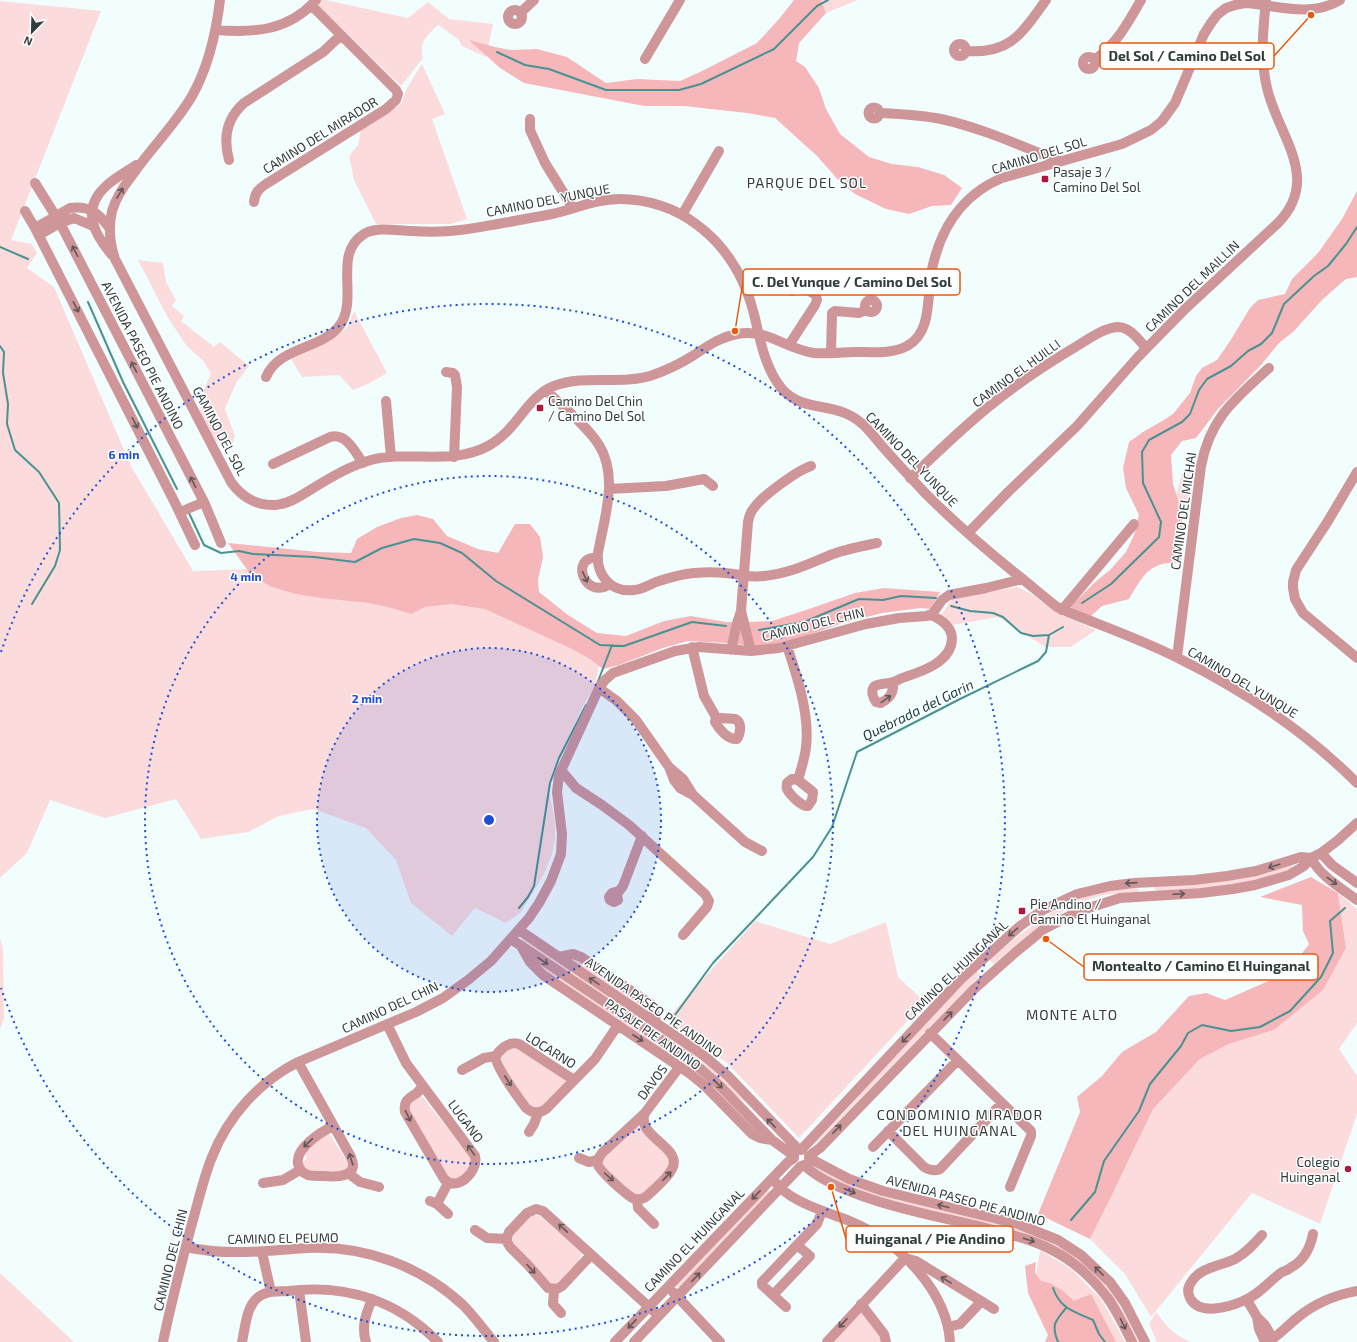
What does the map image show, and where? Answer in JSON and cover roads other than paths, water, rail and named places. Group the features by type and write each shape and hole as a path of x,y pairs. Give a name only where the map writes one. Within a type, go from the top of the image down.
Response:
{"street":[{"name":"CAMINO DEL SOL","path":"220,0 217,30 206,65 192,95 172,125 141,162 117,199 112,211 110,229 111,244 116,259 234,487 250,500 275,505 287,503 337,474 363,462 391,457 454,456 477,451 498,440 512,428 537,398 546,390 574,381 630,379 650,376 683,362 715,341 727,336 745,332 757,333 777,339 789,346 807,352 831,353 896,350 906,347 914,342 925,322 932,273 938,249 948,226 962,205 976,192 991,183 1006,177 1122,144 1151,130 1162,121 1175,103 1204,34 1214,18 1226,8 1235,5 1266,3 1310,9 1328,6 1340,0"},
{"path":"520,13 534,0"},
{"path":"645,59 680,0"},
{"path":"966,51 987,50 1008,44 1024,30 1046,0"},
{"path":"1094,60 1107,50 1117,39 1141,0"},
{"path":"217,30 252,31 271,28 291,20 313,3"},
{"name":"CAMINO DEL MIRADOR","path":"254,202 255,195 258,190 266,184 386,109 396,100 398,94 396,90 341,35 313,3"},
{"name":"CAMINO DEL MAILLIN","path":"968,534 1008,492 1077,426 1146,348 1184,309 1282,219 1290,209 1298,180 1292,153 1272,107 1265,78 1262,47 1266,3"},
{"path":"229,160 226,149 226,137 228,125 237,109 323,52 341,35"},
{"path":"880,113 927,117 955,123 983,132 1059,162"},
{"path":"530,119 530,130 545,163 573,208"},
{"path":"682,215 719,151"},
{"name":"CAMINO DEL SOL","path":"116,259 104,245 93,226 92,210 97,197 105,186 141,162"},
{"name":"AVENIDA PASEO PIE ANDINO","path":"35,183 58,219 204,502 221,543"},
{"name":"CAMINO DEL YUNQUE","path":"266,377 270,369 276,363 288,355 326,336 340,325 346,309 349,256 353,246 365,234 380,230 430,232 463,230 552,214 599,201 631,199 653,203 682,215 711,235 731,259 747,291 757,333 764,353 776,380 788,394 803,403 839,410 853,416 864,426 910,478 941,509 968,534 1062,610 1177,658 1224,683 1284,721 1318,747 1357,783"},
{"path":"37,231 58,219 70,208 76,207 92,210 101,217 110,229"},
{"path":"25,211 37,231 180,512 195,545"},
{"path":"58,219 74,218 93,226"},
{"path":"789,346 817,300 816,295 796,284 792,292"},
{"path":"831,353 832,313 835,311 859,313 866,310"},
{"name":"CAMINO EL HUILLI","path":"910,478 971,422 1004,395 1048,364 1098,334 1111,328 1123,328 1129,331 1146,348"},
{"path":"764,353 768,344 777,339"},
{"name":"CAMINO DEL MICHAI","path":"1177,658 1201,466 1206,446 1214,428 1225,411 1269,368"},
{"path":"446,372 456,375 457,386 454,456"},
{"path":"546,390 590,434 599,445 607,464 609,489 599,544 598,558 601,573 610,584 622,590 632,591 671,578 694,573 717,572 762,577 780,574 835,554 877,543"},
{"path":"386,401 391,457"},
{"path":"273,464 336,435 347,441 363,462"},
{"path":"731,650 741,611 748,522 751,512 757,504 793,475 811,466"},
{"path":"1357,472 1335,510 1296,570 1292,588 1295,599 1303,613 1357,658"},
{"path":"609,489 660,487 704,479 713,486"},
{"path":"180,512 204,502"},
{"path":"1062,610 1134,524"},
{"path":"598,558 590,558 584,562 582,570 584,578 588,584 596,588 602,588 610,584"},
{"path":"893,682 928,668 938,662 948,652 952,641 950,631 942,622 931,615 942,600 949,595 1023,579"},
{"path":"741,611 751,651"},
{"name":"CAMINO DEL CHIN","path":"163,1342 186,1247 212,1156 227,1129 245,1103 255,1092 281,1071 298,1062 430,1005 456,989 480,971 511,939 543,897 554,874 561,854 562,834 557,785 561,770 599,688 607,677 618,671 675,650 692,647 751,651 770,650 888,619 924,617 931,615"},
{"path":"787,646 801,695 807,732 806,748 798,780"},
{"path":"692,647 704,696 716,717"},
{"path":"599,688 617,701 636,720 669,766 678,786 682,790 693,795 745,842 762,851"},
{"path":"561,770 576,788 615,814 642,836 707,896 709,901 708,907 683,935"},
{"path":"557,785 576,788"},
{"name":"CAMINO EL HUINGANAL","path":"634,1342 930,1033 991,973 1026,942 1066,917 1092,906 1120,898 1201,893 1255,885 1289,875 1304,866 1311,858 1321,853 1357,824"},
{"path":"617,894 623,886 642,836"},
{"path":"1321,853 1332,865 1357,883"},
{"name":"CAMINO EL HUINGANAL","path":"615,1342 956,985 1020,926 1056,903 1077,894 1098,888 1122,884 1194,880 1227,876 1256,871 1300,857 1311,858"},
{"path":"1311,858 1315,866 1322,874 1357,900"},
{"path":"1146,882 1148,896"},
{"path":"1346,892 1349,885 1357,883"},
{"name":"PASAJE PIE ANDINO","path":"519,930 559,957 573,954 581,957 652,1005 656,1023"},
{"name":"AVENIDA PASEO PIE ANDINO","path":"511,939 694,1063 720,1086 772,1140 797,1153"},
{"name":"PASAJE PIE ANDINO","path":"521,946 530,962 543,975 680,1066 706,1087 748,1131 760,1138 772,1140"},
{"path":"979,963 991,973"},
{"name":"AVENIDA PASEO PIE ANDINO","path":"656,1023 687,1043 715,1065 797,1153"},
{"name":"LUGANO","path":"387,1024 406,1063 474,1153 476,1165 473,1171 461,1182 456,1184 448,1183"},
{"name":"LOCARNO","path":"529,1132 538,1113 546,1109 602,1050 618,1025"},
{"path":"930,1033 1031,1131 1031,1136 1010,1187"},
{"name":"LOCARNO","path":"462,1070 484,1058 496,1056 498,1052 506,1045 513,1043 519,1044 574,1080"},
{"path":"496,1056 498,1067 524,1105 529,1110 538,1113"},
{"path":"873,1147 958,1060"},
{"path":"298,1062 352,1160 352,1168 343,1176 336,1177 310,1175 300,1170 298,1160 302,1150 312,1140 333,1126"},
{"name":"DAVOS","path":"598,1160 602,1153 645,1113 680,1066"},
{"path":"422,1085 419,1091 407,1099 404,1106 405,1112 440,1173 448,1183 433,1203 448,1214"},
{"path":"888,1131 924,1167 928,1170 936,1171 940,1169 1002,1103"},
{"name":"DAVOS","path":"645,1113 643,1122 645,1128"},
{"path":"579,1158 589,1162 598,1160 602,1171 630,1196 637,1199 647,1196 671,1172 674,1164 672,1154 645,1128 639,1125 629,1127"},
{"path":"805,1151 806,1161 796,1163 797,1153 805,1151"},
{"name":"AVENIDA PASEO PIE ANDINO","path":"806,1161 828,1181 865,1198 1013,1235 1040,1244 1052,1250 1078,1267 1100,1289 1114,1308 1132,1342"},
{"name":"AVENIDA PASEO PIE ANDINO","path":"806,1161 883,1191 1018,1224 1058,1240 1081,1255 1110,1282 1125,1303 1145,1342"},
{"path":"263,1183 283,1180 300,1170"},
{"path":"348,1173 360,1182 379,1187"},
{"path":"772,1179 781,1188 802,1202 869,1230 888,1243 905,1258 921,1276 937,1298 944,1313 950,1342"},
{"path":"637,1199 638,1208 654,1224"},
{"path":"554,1290 546,1286 510,1247 507,1239 509,1232 527,1213 533,1210 540,1210 546,1214 659,1316"},
{"path":"786,1307 762,1285 762,1282 817,1224 822,1211"},
{"path":"475,1230 487,1238 507,1239"},
{"path":"1262,1235 1240,1256 1227,1263 1198,1274 1191,1281 1188,1291 1192,1301 1198,1306 1204,1308 1225,1307 1247,1300 1256,1295 1280,1274 1295,1265 1304,1257 1309,1250 1313,1234"},
{"path":"773,1295 810,1256 798,1244"},
{"name":"CAMINO EL PEUMO","path":"186,1247 226,1253 332,1248 357,1251 394,1262 428,1278 453,1296 464,1306 494,1342"},
{"path":"262,1252 271,1292"},
{"path":"554,1290 562,1286 591,1255"},
{"path":"905,1258 916,1261 994,1309"},
{"path":"827,1342 905,1258"},
{"path":"667,1286 720,1342"},
{"path":"299,1290 306,1342"},
{"path":"242,1342 251,1305 258,1297 262,1294 271,1292 299,1290 336,1290 372,1299 405,1315 425,1329 438,1342"},
{"path":"554,1290 554,1304 561,1313"},
{"path":"1247,1300 1257,1317 1265,1325 1268,1341 1312,1307 1336,1296 1357,1291"},
{"path":"366,1342 364,1321 372,1299"},
{"path":"948,1327 960,1324 977,1306 980,1300"},
{"path":"861,1304 884,1334 886,1342"}],"waterway":[{"path":"497,52 525,65 549,69 606,90 679,90 701,84 774,49 817,6 828,0"},
{"name":"Quebrada del Garin","path":"1082,603 1111,584 1159,537 1161,522 1143,483 1142,452 1149,440 1182,422 1190,414 1199,390 1207,379 1231,366 1248,351 1261,344 1272,333 1284,304 1314,276 1328,266 1346,244 1357,227"},
{"path":"0,247 28,259"},
{"path":"88,302 123,382 177,489"},
{"path":"0,346 4,352 3,373 8,404 7,424 15,450 39,472 59,503 60,550 55,566 32,604"},
{"path":"189,513 204,545 221,553 239,551 253,554 314,557 355,562 382,548 414,539 440,543 462,553 496,581 600,645 624,646 692,622 726,626"},
{"path":"759,630 804,622 859,599 883,600 901,596 936,598"},
{"path":"951,606 970,611 993,613 1003,617 1021,633 1033,636 1049,635 1063,627"},
{"name":"Quebrada del Garin","path":"675,1015 713,963 813,857 832,827 857,752 1038,661 1046,652 1049,635"},
{"path":"597,684 612,645"},
{"path":"519,908 528,897 534,886 550,783 559,758 586,705"},
{"path":"1071,1220 1095,1192 1104,1161 1139,1111 1150,1084 1181,1046 1188,1033 1202,1025 1231,1031 1260,1027 1290,1011 1321,977 1333,953 1330,921 1345,908"},
{"path":"1053,1288 1056,1295 1064,1305 1074,1312 1093,1320 1099,1334 1105,1342"},
{"path":"1058,1342 1055,1324 1059,1316 1066,1308"}],"place":[{"name":"Del Sol / Camino Del Sol","path":"1311,15"},
{"name":"Pasaje 3 / Camino Del Sol","path":"1045,179"},
{"name":"C. Del Yunque / Camino Del Sol","path":"735,331"},
{"name":"Camino Del Chin / Camino Del Sol","path":"540,408"},
{"name":"Pie Andino / Camino El Huinganal","path":"1022,911"},
{"name":"Montealto / Camino El Huinganal","path":"1046,939"},
{"name":"Colegio Huinganal","path":"1348,1169"},
{"name":"Huinganal / Pie Andino","path":"831,1187"}],"district":[{"name":"PARQUE DEL SOL","path":"807,183"},
{"name":"MONTE ALTO","path":"1072,1015"},
{"name":"CONDOMINIO MIRADOR DEL HUINGANAL","path":"960,1124"}]}
